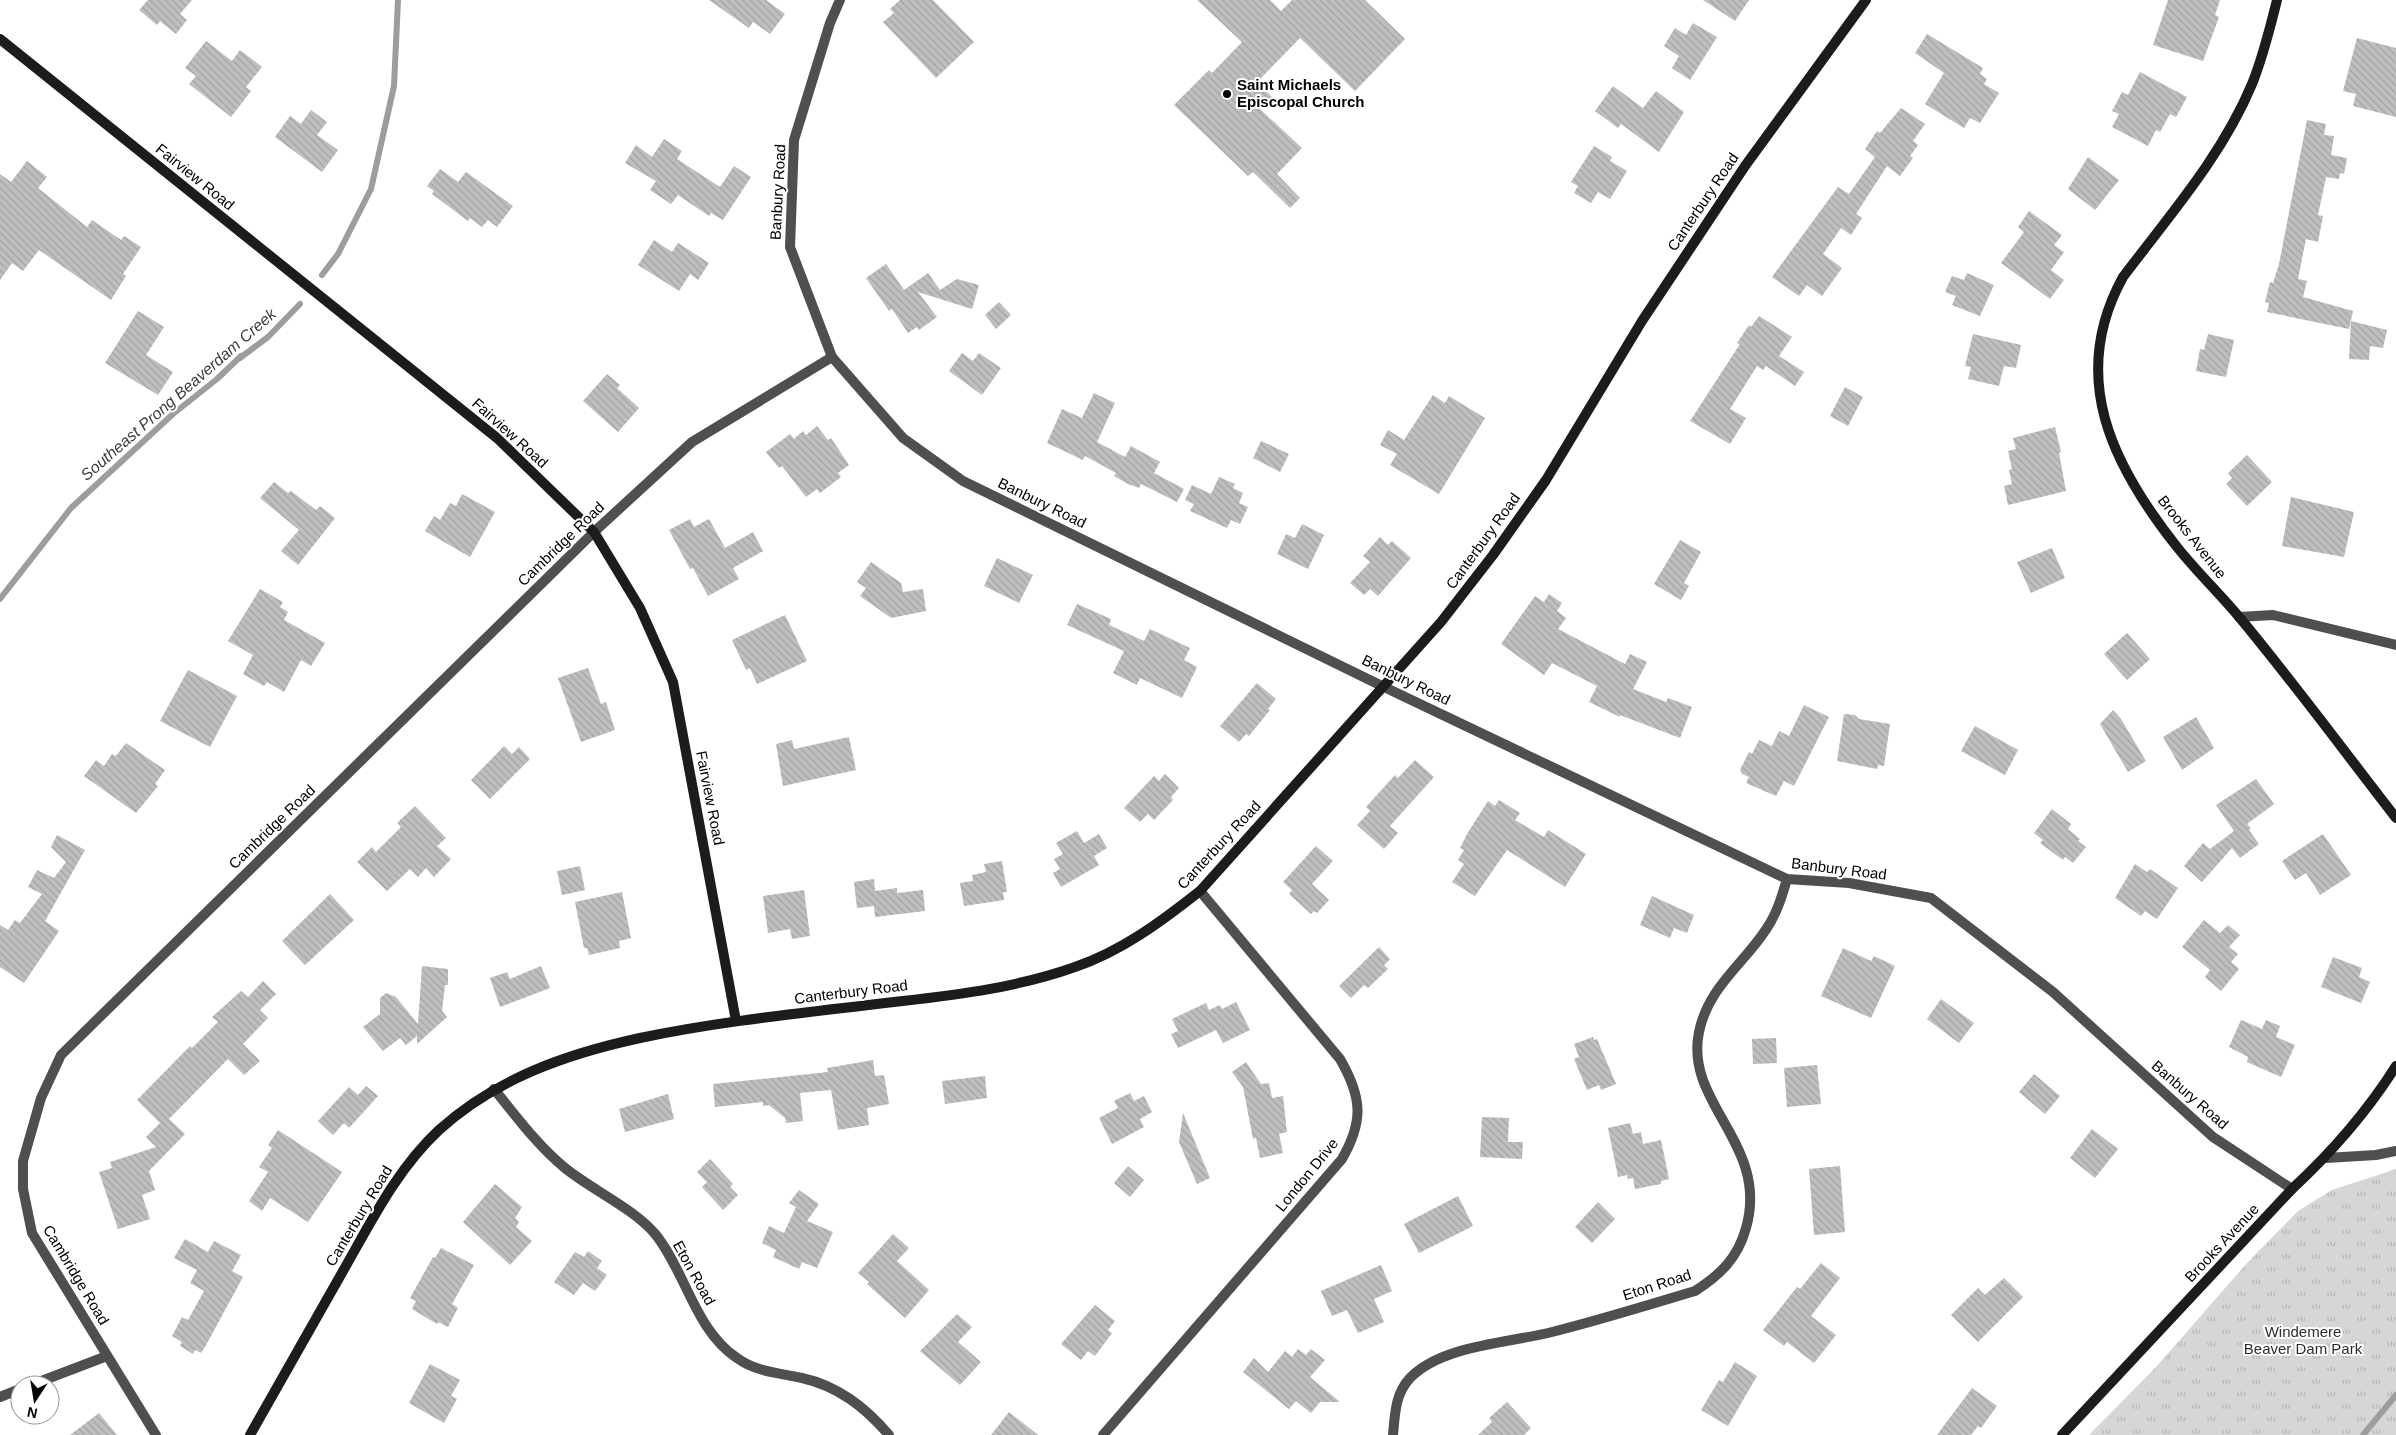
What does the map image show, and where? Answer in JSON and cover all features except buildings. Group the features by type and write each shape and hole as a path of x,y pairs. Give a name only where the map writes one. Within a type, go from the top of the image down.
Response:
{"street":[{"name":"Banbury Road","path":"840,0 830,23 794,140 790,247 832,357 903,438 963,481 1382,686 1787,879 1849,883 1931,898 2053,992 2213,1137 2292,1189"},
{"name":"Canterbury Road","path":"250,1435 394,1183 437,1132 462,1111 494,1089 561,1059 611,1044 736,1021 973,993 1043,978 1103,956 1132,940 1168,916 1200,890 1441,622 1498,547 1546,480 1642,321 1745,166 1866,0"},
{"name":"Brooks Avenue","path":"2277,0 2262,59 2238,114 2208,164 2123,277 2112,298 2104,320 2097,360 2100,403 2108,428 2134,484 2178,548 2239,617 2396,818"},
{"name":"Fairview Road","path":"0,39 497,438 594,532 640,608 673,682 736,1021"},
{"name":"Cambridge Road","path":"156,1435 32,1233 23,1189 23,1162 42,1098 61,1055 594,532 692,442 832,357"},
{"path":"2239,617 2273,615 2396,645"},
{"name":"Eton Road","path":"1393,1435 1396,1404 1401,1389 1411,1377 1440,1358 1551,1332 1695,1291 1715,1278 1730,1263 1742,1243 1748,1222 1751,1201 1749,1180 1733,1136 1710,1098 1699,1072 1696,1053 1698,1032 1712,997 1728,973 1767,928 1778,909 1787,879"},
{"name":"London Drive","path":"1103,1435 1342,1159 1358,1125 1359,1109 1355,1092 1340,1059 1200,890"},
{"name":"Brooks Avenue","path":"2062,1435 2129,1366 2292,1189 2326,1158 2358,1120 2396,1066"},
{"name":"Eton Road","path":"494,1089 543,1148 564,1168 642,1221 657,1236 704,1321 720,1343 736,1358 751,1366 804,1378 833,1389 856,1401 889,1435"},
{"path":"2326,1158 2376,1155 2396,1151"},
{"path":"58,1375 108,1356"}],"green space":[{"name":"Windemere Beaver Dam Park","path":"2396,1169 2396,1435 2089,1435 2157,1366 2247,1263 2298,1211 2332,1190"}],"waterway":[{"name":"Southeast Prong Beaverdam Creek","path":"322,275 338,254 371,189 394,86 398,0"},
{"name":"Southeast Prong Beaverdam Creek","path":"0,599 71,508 173,414 217,379 241,356 240,358 268,337 300,304"},
{"path":"2363,1435 2396,1395"}],"place":[{"name":"Saint Michaels Episcopal Church","path":"1227,94"}]}
